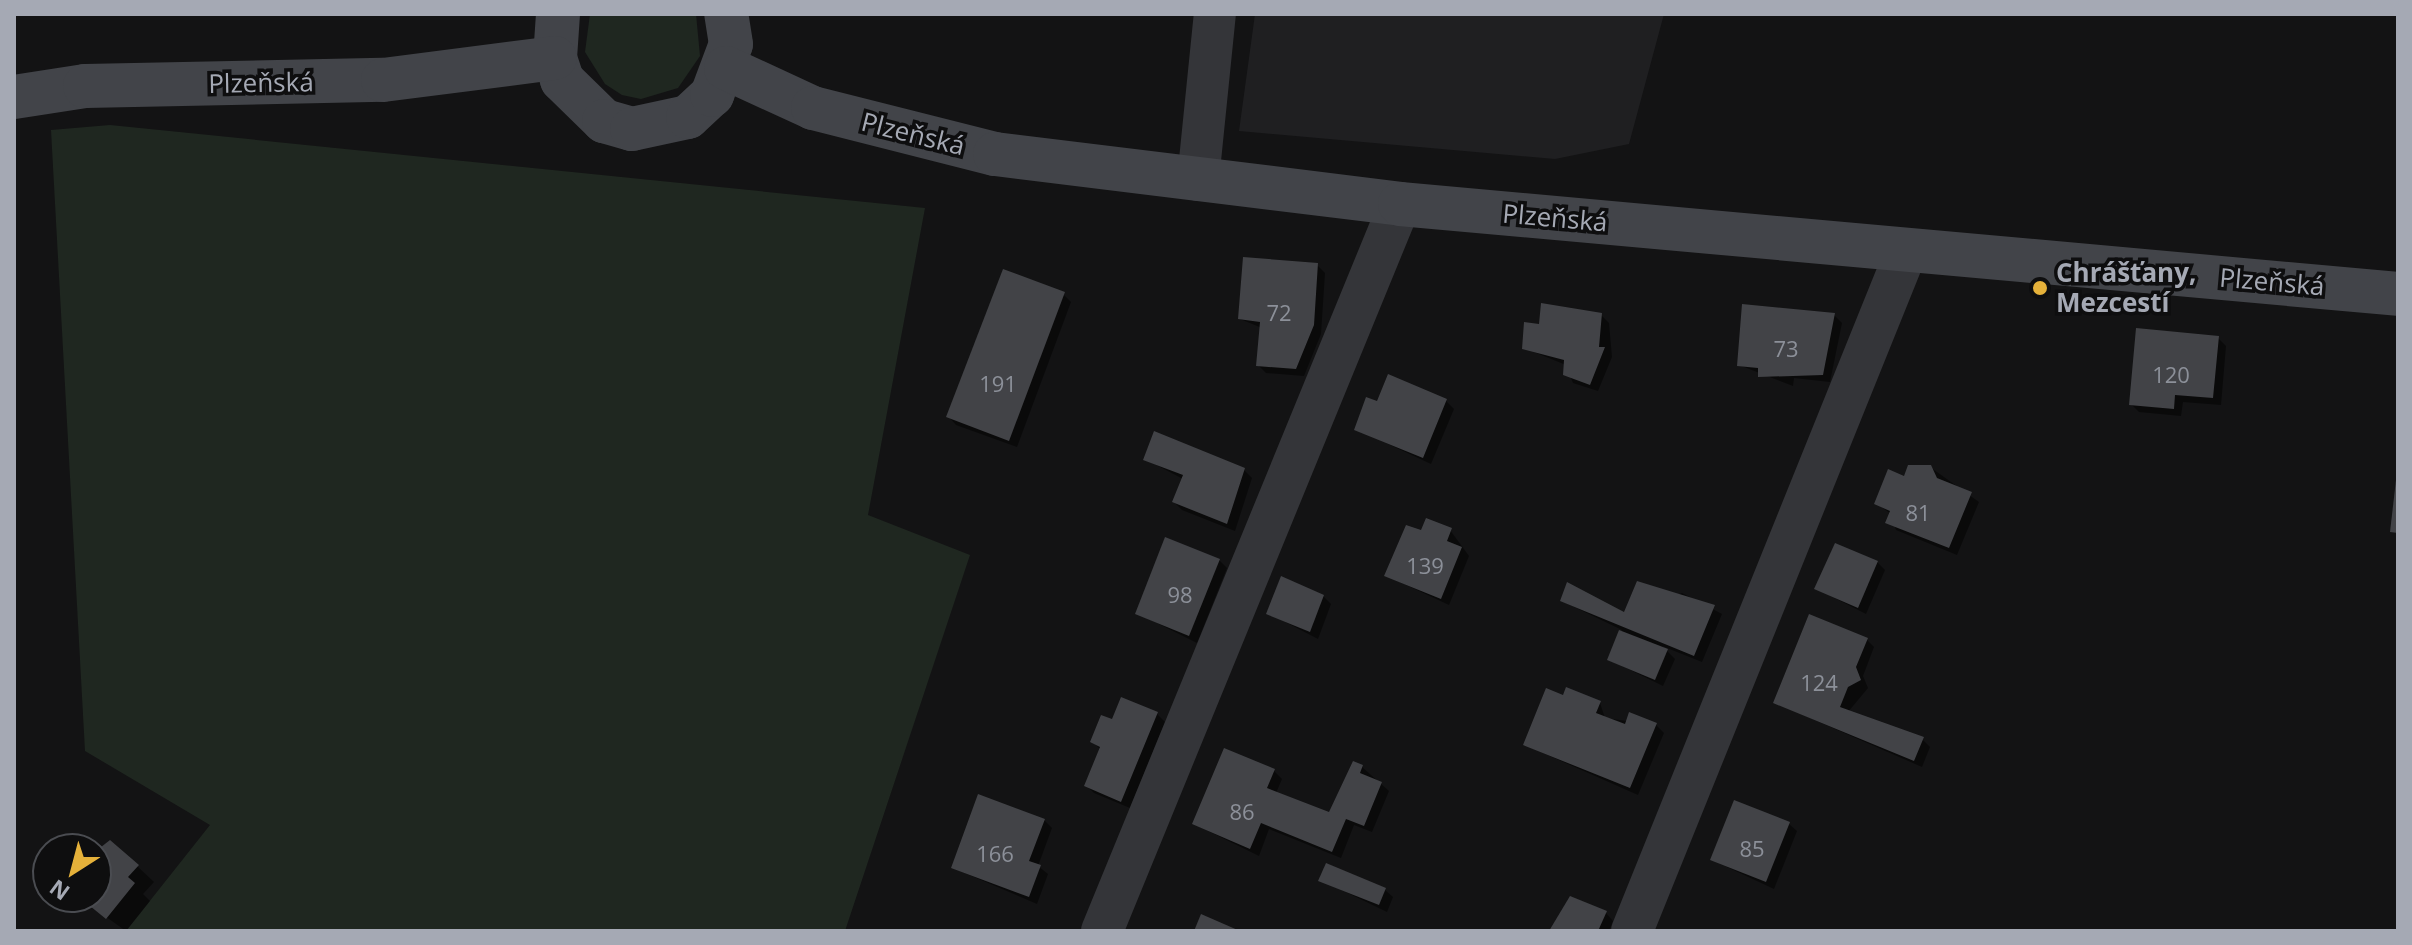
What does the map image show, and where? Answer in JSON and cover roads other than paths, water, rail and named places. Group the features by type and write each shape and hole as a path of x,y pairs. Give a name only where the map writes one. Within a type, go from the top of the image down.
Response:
{"main road":[{"path":"558,14 555,58 580,104 632,129 688,117 712,95 726,68 726,14"},
{"name":"Plzeňská","path":"14,97 85,86 383,80 555,58"},
{"name":"Plzeňská","path":"726,68 813,108 893,131 995,154 1400,204 2398,294"}],"street":[{"path":"1198,180 1215,14"},
{"path":"1102,931 1400,204"},
{"path":"1632,931 1906,252"}],"place":[{"name":"Chrášťany, Mezcestí","path":"2040,288"}]}
